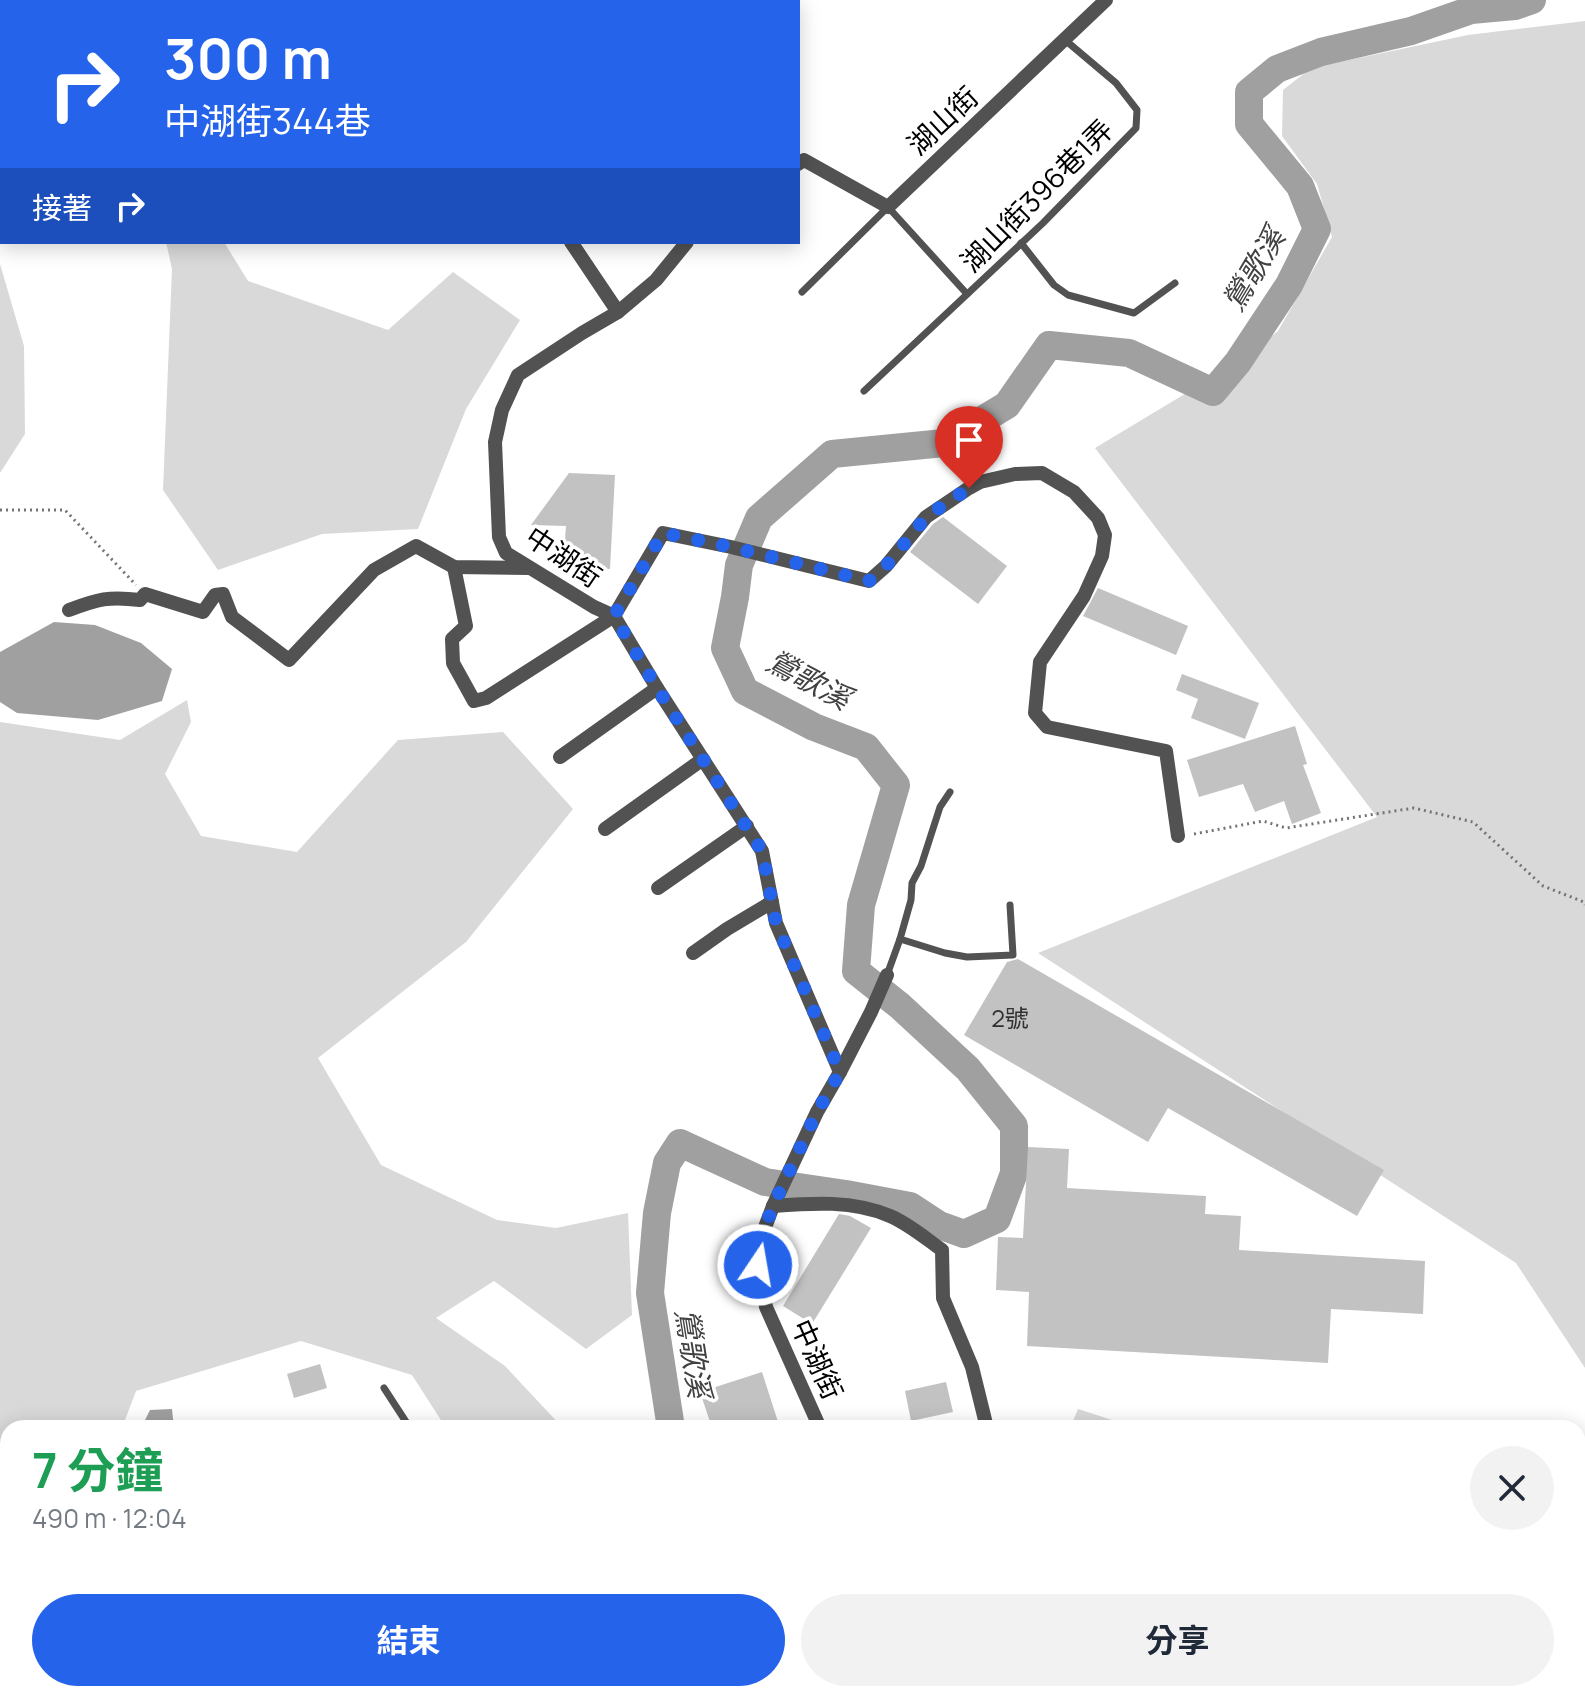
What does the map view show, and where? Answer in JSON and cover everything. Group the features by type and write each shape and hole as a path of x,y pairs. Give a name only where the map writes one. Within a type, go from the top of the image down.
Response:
{"street":[{"name":"湖山街","path":"888,207 1106,0"},
{"path":"800,163 804,160 888,207"},
{"path":"572,244 618,312 656,280 685,244"},
{"name":"中湖街","path":"618,312 518,375 502,410 495,442 499,537 506,553 614,616 762,851 776,923 840,1072 817,1112 776,1200 761,1238 758,1265 766,1307 816,1420"},
{"path":"454,567 466,626 452,639 453,663 474,701 486,698 614,616 663,533 869,581 886,566 926,517 969,488 980,482 1015,474 1042,473 1074,492 1098,518 1105,535 1102,556 1084,596 1040,662 1035,713 1047,727 1166,751 1178,836"},
{"path":"69,610 98,599 118,597 140,600 145,594 203,612 215,595 223,594 232,617 289,660 374,570 416,546 454,567 529,568"},
{"path":"560,757 657,688"},
{"path":"605,829 703,759"},
{"path":"658,888 747,826"},
{"path":"693,953 772,902"},
{"path":"840,1072 887,975"},
{"path":"776,1200 851,1205 888,1215 942,1250 943,1298 972,1367 985,1420"}],"lane":[{"name":"湖山街396巷1弄","path":"864,391 1021,243 1136,128 1137,110 1116,83 1065,40"},
{"path":"802,292 888,207 967,294"},
{"path":"1021,243 1054,285 1068,295 1107,306 1134,313 1175,283"},
{"path":"887,975 911,900 912,883 921,866 940,807 950,792"},
{"path":"900,939 967,957 1013,955 1010,905"},
{"path":"384,1388 405,1420"}],"path":[{"path":"0,510 65,510 145,594"},
{"path":"1178,836 1263,821 1286,828 1414,808 1473,822 1543,886 1585,905"}],"shaded area":[{"path":"1585,21 1585,1368 1516,1263 1038,953 1377,817 1095,448 1238,362 1278,331 1332,237 1317,184 1282,136 1283,90 1311,68 1468,35"},
{"path":"166,244 225,244 248,281 388,330 453,272 520,320 466,409 418,529 322,534 218,570 163,490 172,269"},
{"path":"0,264 24,346 25,434 0,473"},
{"path":"54,622 95,625 141,643 172,669 162,701 98,720 17,713 0,702 0,652"},
{"path":"187,700 191,722 165,774 201,836 297,852 398,740 503,732 573,809 466,942 318,1058 381,1165 497,1220 556,1228 628,1213 632,1315 586,1349 494,1281 436,1318 505,1366 556,1420 441,1420 412,1375 301,1341 136,1391 125,1420 0,1420 0,722 120,740"},
{"path":"172,1409 173,1420 145,1420 150,1410"},
{"path":"1078,1409 1112,1420 1073,1420"}],"building":[{"path":"569,473 615,475 610,569 563,566 566,526 531,525"},
{"path":"943,517 1007,566 978,604 910,552 933,524"},
{"path":"1098,588 1188,626 1176,655 1083,616"},
{"path":"1182,674 1259,703 1245,739 1191,718 1198,699 1176,690"},
{"path":"1295,726 1307,764 1303,765 1321,813 1292,824 1284,801 1255,812 1243,784 1199,797 1187,760"},
{"path":"1018,959 1384,1170 1357,1216 1168,1108 1148,1142 964,1035 1007,962"},
{"path":"1028,1147 1069,1149 1067,1188 1206,1196 1205,1214 1241,1216 1239,1250 1425,1261 1423,1314 1331,1309 1328,1363 1027,1346 1029,1292 996,1290 998,1237 1023,1238"},
{"path":"839,1214 850,1216 871,1228 812,1324 783,1306"},
{"path":"320,1364 327,1388 294,1398 287,1374"},
{"path":"762,1372 777,1420 709,1420 700,1392"},
{"path":"946,1382 953,1412 911,1420 905,1391"}],"waterway":[{"name":"鶯歌溪","path":"670,1420 650,1293 657,1213 667,1163 680,1143 765,1182 910,1206 939,1225 964,1234 997,1219 1014,1173 1014,1126 968,1069 900,1006 856,971 861,905 896,785 866,747 814,727 745,691 725,648 739,565 759,518 832,454 944,443 1007,405 1049,345 1129,353 1213,392 1238,362 1289,285 1317,229 1300,186 1249,124 1249,92 1277,69 1321,52 1411,31 1471,10 1515,6 1532,0"}],"route":[{"path":"758,1265 761,1238 773,1206 817,1112 840,1072 776,923 762,851 614,616 663,533 869,581 886,566 926,517 969,488"}]}
